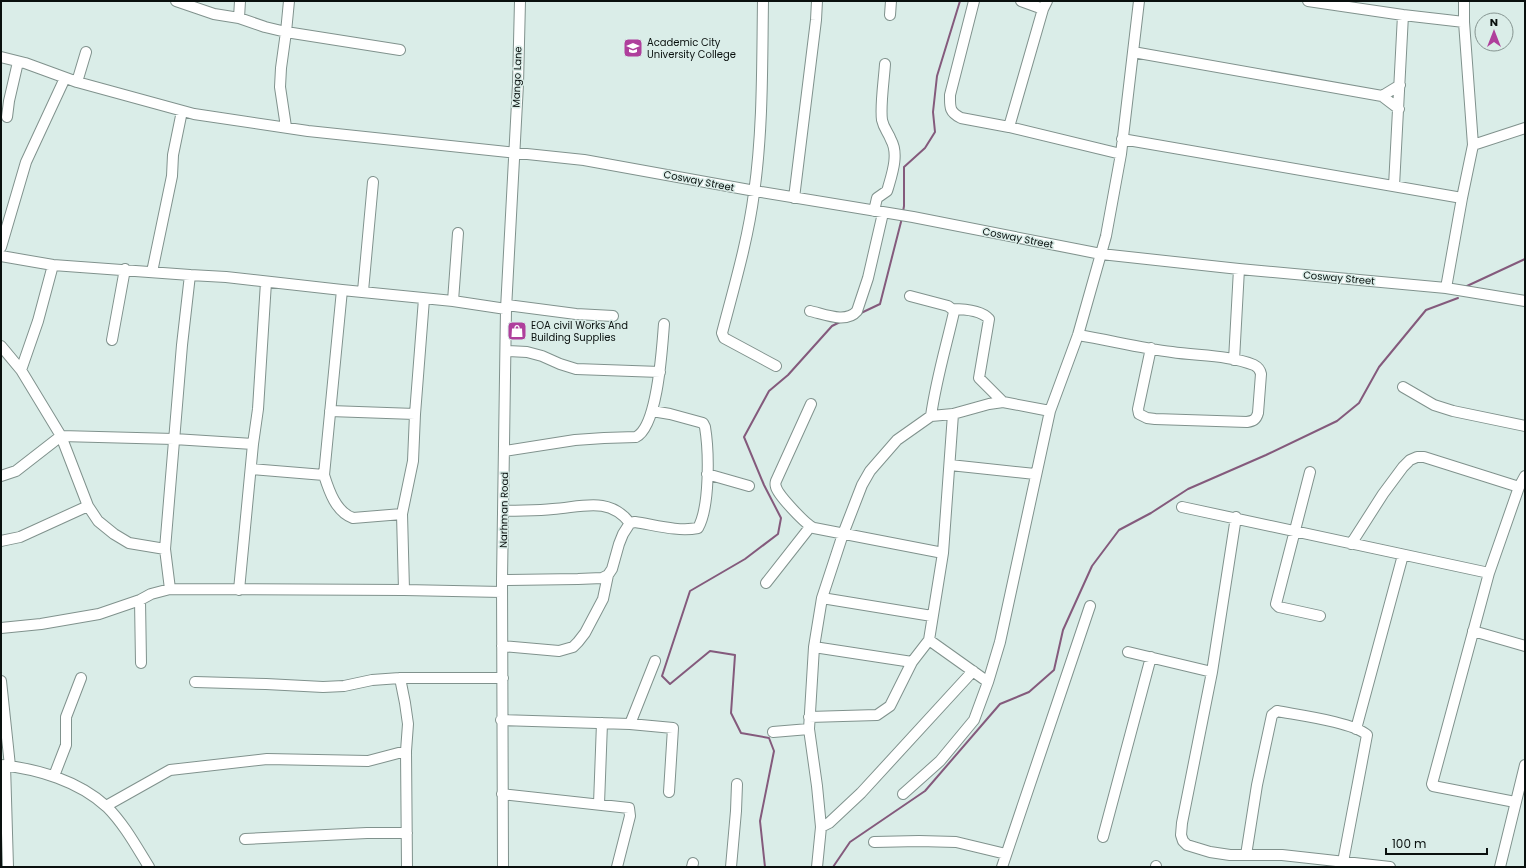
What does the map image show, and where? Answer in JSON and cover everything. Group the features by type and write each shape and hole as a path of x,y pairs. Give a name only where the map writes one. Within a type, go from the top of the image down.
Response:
{"street":[{"path":"176,1 214,14 239,18 265,27 286,32 400,50"},
{"path":"239,18 240,1"},
{"path":"286,127 280,87 280,68 289,1"},
{"name":"Mango Lane","path":"514,154 518,84 520,1"},
{"path":"763,1 760,137 755,191 751,218 722,333 724,338 776,366"},
{"path":"794,198 816,20 817,1"},
{"path":"890,16 891,1"},
{"path":"974,1 950,95 950,108 954,115 961,118 1009,127 1121,154"},
{"path":"1009,127 1045,5 1021,1"},
{"path":"904,794 940,762 974,720 988,682 1000,642 1035,474 1050,411 1078,335 1106,236 1121,154 1139,1"},
{"path":"1308,1 1464,22"},
{"path":"1446,288 1473,145 1464,22 1464,1"},
{"path":"1394,186 1404,15"},
{"path":"77,82 86,52"},
{"path":"1133,52 1382,96 1399,109"},
{"name":"Cosway Street","path":"1,57 77,82 182,111 308,131 514,154 584,160 794,198 912,217 1101,254 1238,269 1446,288 1525,302"},
{"path":"7,117 18,62"},
{"path":"810,311 844,318 854,314 868,278 881,212 877,198 887,191 894,166 894,149 892,140 885,130 882,119 885,64"},
{"path":"1,246 26,162 65,78"},
{"path":"1382,96 1400,85"},
{"path":"152,272 172,176 173,155 182,111"},
{"path":"1473,145 1525,128"},
{"path":"1122,139 1462,198"},
{"name":"Narhman Road","path":"503,867 502,580 506,307 514,154"},
{"path":"363,292 373,182"},
{"path":"453,301 458,233"},
{"path":"1,256 53,264 125,269 190,276 226,277 506,307 613,316"},
{"path":"21,370 38,321 53,264"},
{"path":"112,340 125,269"},
{"path":"1234,360 1238,269"},
{"path":"170,589 165,550 190,276"},
{"path":"239,590 253,444 258,409 266,282"},
{"path":"342,290 324,474 327,486 340,511 346,516 353,518 402,514"},
{"path":"910,296 952,309 970,310 980,313 989,319 979,378 1003,402"},
{"path":"404,590 402,514 413,461 424,298"},
{"path":"931,416 935,386 954,312 952,309"},
{"path":"505,451 575,440 636,437 640,435 645,429 652,411 660,372 664,324"},
{"path":"1078,335 1151,348 1234,360 1256,365 1260,369 1261,374 1257,418 1253,421 1146,418 1139,414 1138,409 1151,348"},
{"path":"1,346 21,370 61,436 88,506 98,521 114,534 129,543 165,550"},
{"path":"506,351 527,352 576,368 660,372"},
{"path":"1403,387 1434,405 1453,411 1525,426"},
{"path":"817,867 821,827 809,728 814,647 822,598 843,534 862,485 870,471 898,439 931,416 953,414 989,404 1003,402 1050,411"},
{"path":"811,404 777,478 775,484 778,492 810,526 843,534 943,553"},
{"path":"330,411 415,414"},
{"path":"504,510 552,509 594,504 607,507 621,513 630,523 678,528 698,528 702,522 706,502 706,432 703,423 670,414 652,411"},
{"path":"809,717 878,715 884,712 890,706 912,662 930,640 932,616 943,553 953,414"},
{"path":"1,476 16,471 61,436 174,439 253,444"},
{"path":"1351,544 1382,494 1403,466 1410,460 1417,457 1424,457 1519,487"},
{"path":"950,465 1035,474"},
{"path":"251,469 324,474"},
{"path":"1310,472 1294,531 1277,606 1320,616"},
{"path":"707,474 749,486"},
{"path":"1515,802 1433,786 1432,784 1489,573 1519,487 1525,476"},
{"path":"1,541 20,537 88,506"},
{"path":"1182,507 1236,517 1351,544 1489,573"},
{"path":"1236,517 1212,672 1182,823 1181,835 1183,841 1196,848 1230,855 1282,855 1336,863 1390,867"},
{"path":"502,580 602,578 612,569 623,534 630,523"},
{"path":"766,583 810,526"},
{"path":"1356,728 1403,555"},
{"path":"502,646 559,651 572,647 585,633 603,599 607,589 608,574"},
{"path":"1,628 41,624 98,614 140,600 151,594 170,589 502,592"},
{"path":"822,598 932,616"},
{"path":"140,600 141,664"},
{"path":"1002,867 1090,606"},
{"path":"1473,631 1525,646"},
{"path":"930,640 988,682"},
{"path":"814,647 912,662"},
{"path":"1128,652 1212,672"},
{"path":"1103,837 1151,657"},
{"path":"630,724 655,662"},
{"path":"821,827 829,824 861,792 973,671"},
{"path":"54,776 66,744 66,717 81,678"},
{"path":"195,682 323,687 344,686 372,680 400,678 503,678"},
{"path":"400,678 408,724 406,751 407,867"},
{"path":"1,681 8,867"},
{"path":"1246,855 1257,785 1272,715 1274,712 1277,712 1307,716 1356,728 1365,733 1367,738 1336,863"},
{"path":"502,720 630,724 673,728 669,792"},
{"path":"599,804 602,723"},
{"path":"772,732 809,728"},
{"path":"106,806 170,770 267,759 368,761 378,760 406,751"},
{"path":"5,765 29,768 54,776 87,793 106,806 127,832 149,867"},
{"path":"1500,867 1525,765"},
{"path":"730,867 736,811 737,784"},
{"path":"502,794 629,808 630,816 617,867"},
{"path":"245,839 367,833 407,833"},
{"path":"874,842 956,842 1006,854"}],"waterway":[{"path":"903,212 904,167 925,148 935,132 933,112 937,76 960,1"},
{"path":"861,313 880,304 902,218"},
{"path":"1467,286 1525,259"},
{"path":"833,867 850,842 925,791 1000,704 1029,692 1054,670 1063,630 1092,566 1119,530 1151,513 1188,489 1266,455 1337,421 1359,403 1379,367 1426,310 1458,298"},
{"path":"765,867 760,821 774,751 769,738 741,733 731,713 735,655 710,651 670,684 662,676 690,591 745,559 778,534 781,518 764,485 744,437 769,391 788,375 832,326 840,322"}],"place":[{"name":"Academic City University College","path":"633,48"},
{"name":"EOA civil Works And Building Supplies","path":"517,331"}]}
